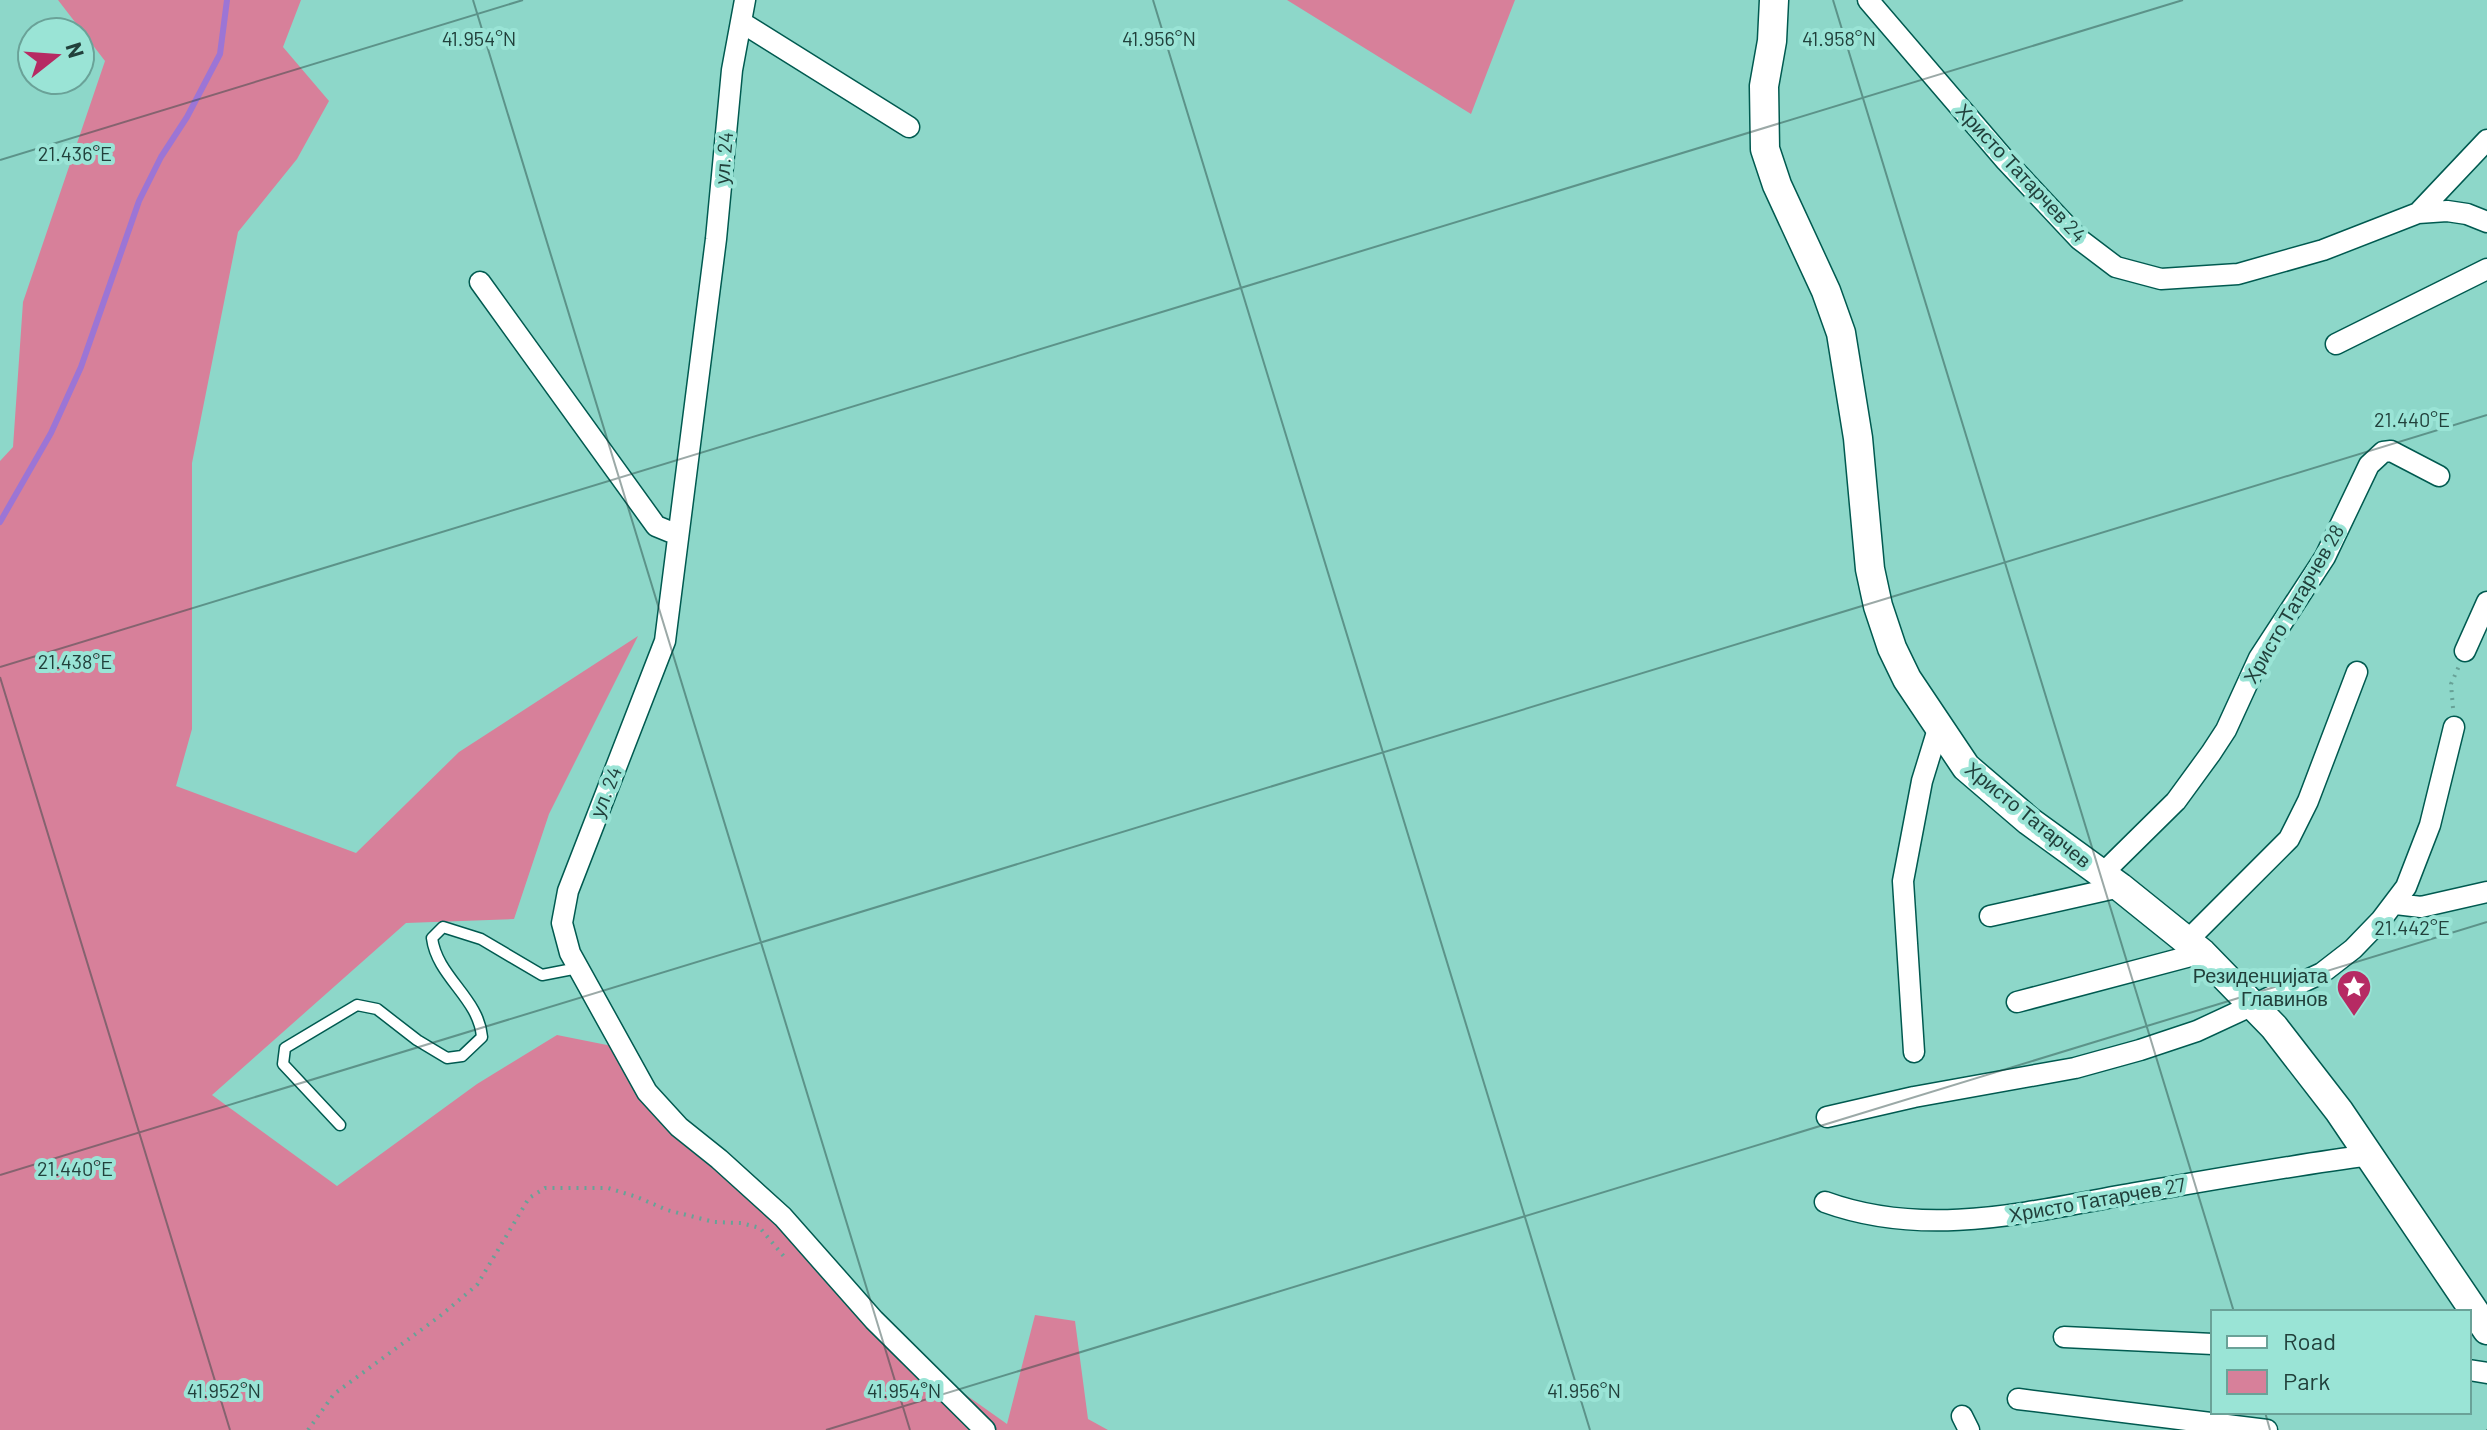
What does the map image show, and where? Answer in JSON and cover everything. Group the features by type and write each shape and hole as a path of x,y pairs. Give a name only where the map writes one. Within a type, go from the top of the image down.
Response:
{"main road":[{"name":"Христо Татарчев","path":"1774,0 1772,41 1764,86 1765,149 1777,185 1826,291 1841,333 1858,438 1870,569 1878,606 1907,679 1966,767 2029,821 2194,948 2253,1005 2314,1076 2487,1330"}],"street":[{"name":"ул. 24","path":"745,0 732,70 716,239 665,641 568,891 562,923 570,953 647,1092 679,1127 783,1217 874,1320 985,1430"},
{"name":"Христо Татарчев 24","path":"1868,0 2079,239 2116,267 2161,279 2238,274 2323,250 2418,213 2447,211 2467,214 2487,222"},
{"path":"741,22 909,127"},
{"path":"2418,213 2487,140"},
{"path":"2336,344 2487,269"},
{"path":"480,282 656,526 678,535"},
{"name":"Христо Татарчев 28","path":"2110,881 2176,801 2226,730 2259,658 2325,557 2369,465 2383,452 2391,451 2439,476"},
{"path":"2465,651 2487,602"},
{"path":"2017,1002 2194,948 2289,839 2330,750 2357,672"},
{"path":"1827,1117 1914,1097 2075,1068 2197,1031 2322,973 2353,949 2396,904 2406,887 2430,825 2454,727"},
{"path":"1914,1052 1903,881 1922,781 1938,729"},
{"path":"1990,916 2110,881"},
{"path":"2396,904 2421,907 2487,892"},
{"name":"Христо Татарчев 27","path":"1825,1202 1857,1214 1919,1222 1984,1220 2286,1166 2370,1155"},
{"path":"2064,1337 2211,1344"},
{"path":"2018,1399 2267,1430"}],"lane":[{"path":"340,1125 283,1064 285,1048 357,1005 377,1009 417,1040 447,1058 462,1056 482,1037 480,1020 434,954 432,938 443,927 481,939 542,975 578,968"}],"path":[{"path":"2454,727 2451,684 2465,651"},
{"path":"308,1430 334,1394 477,1285 529,1198 545,1188 608,1188 667,1210 714,1222 741,1223 760,1228 787,1260"}],"green space":[{"path":"58,0 301,0 283,47 329,101 297,159 238,232 192,463 192,729 176,786 356,853 459,752 638,636 549,814 514,919 406,923 212,1095 337,1186 477,1084 557,1035 627,1049 658,1106 911,1356 1007,1424 1035,1315 1075,1321 1088,1419 1108,1430 0,1430 0,461 13,447 23,302 93,96 96,96 105,61 96,49 96,16 70,16"},
{"path":"1287,0 1515,0 1471,114"}],"waterway":[{"path":"0,522 51,433 81,367 139,201 220,54 227,0"}],"place":[{"name":"Резиденцијата Главинов","path":"2354,1018"}]}
